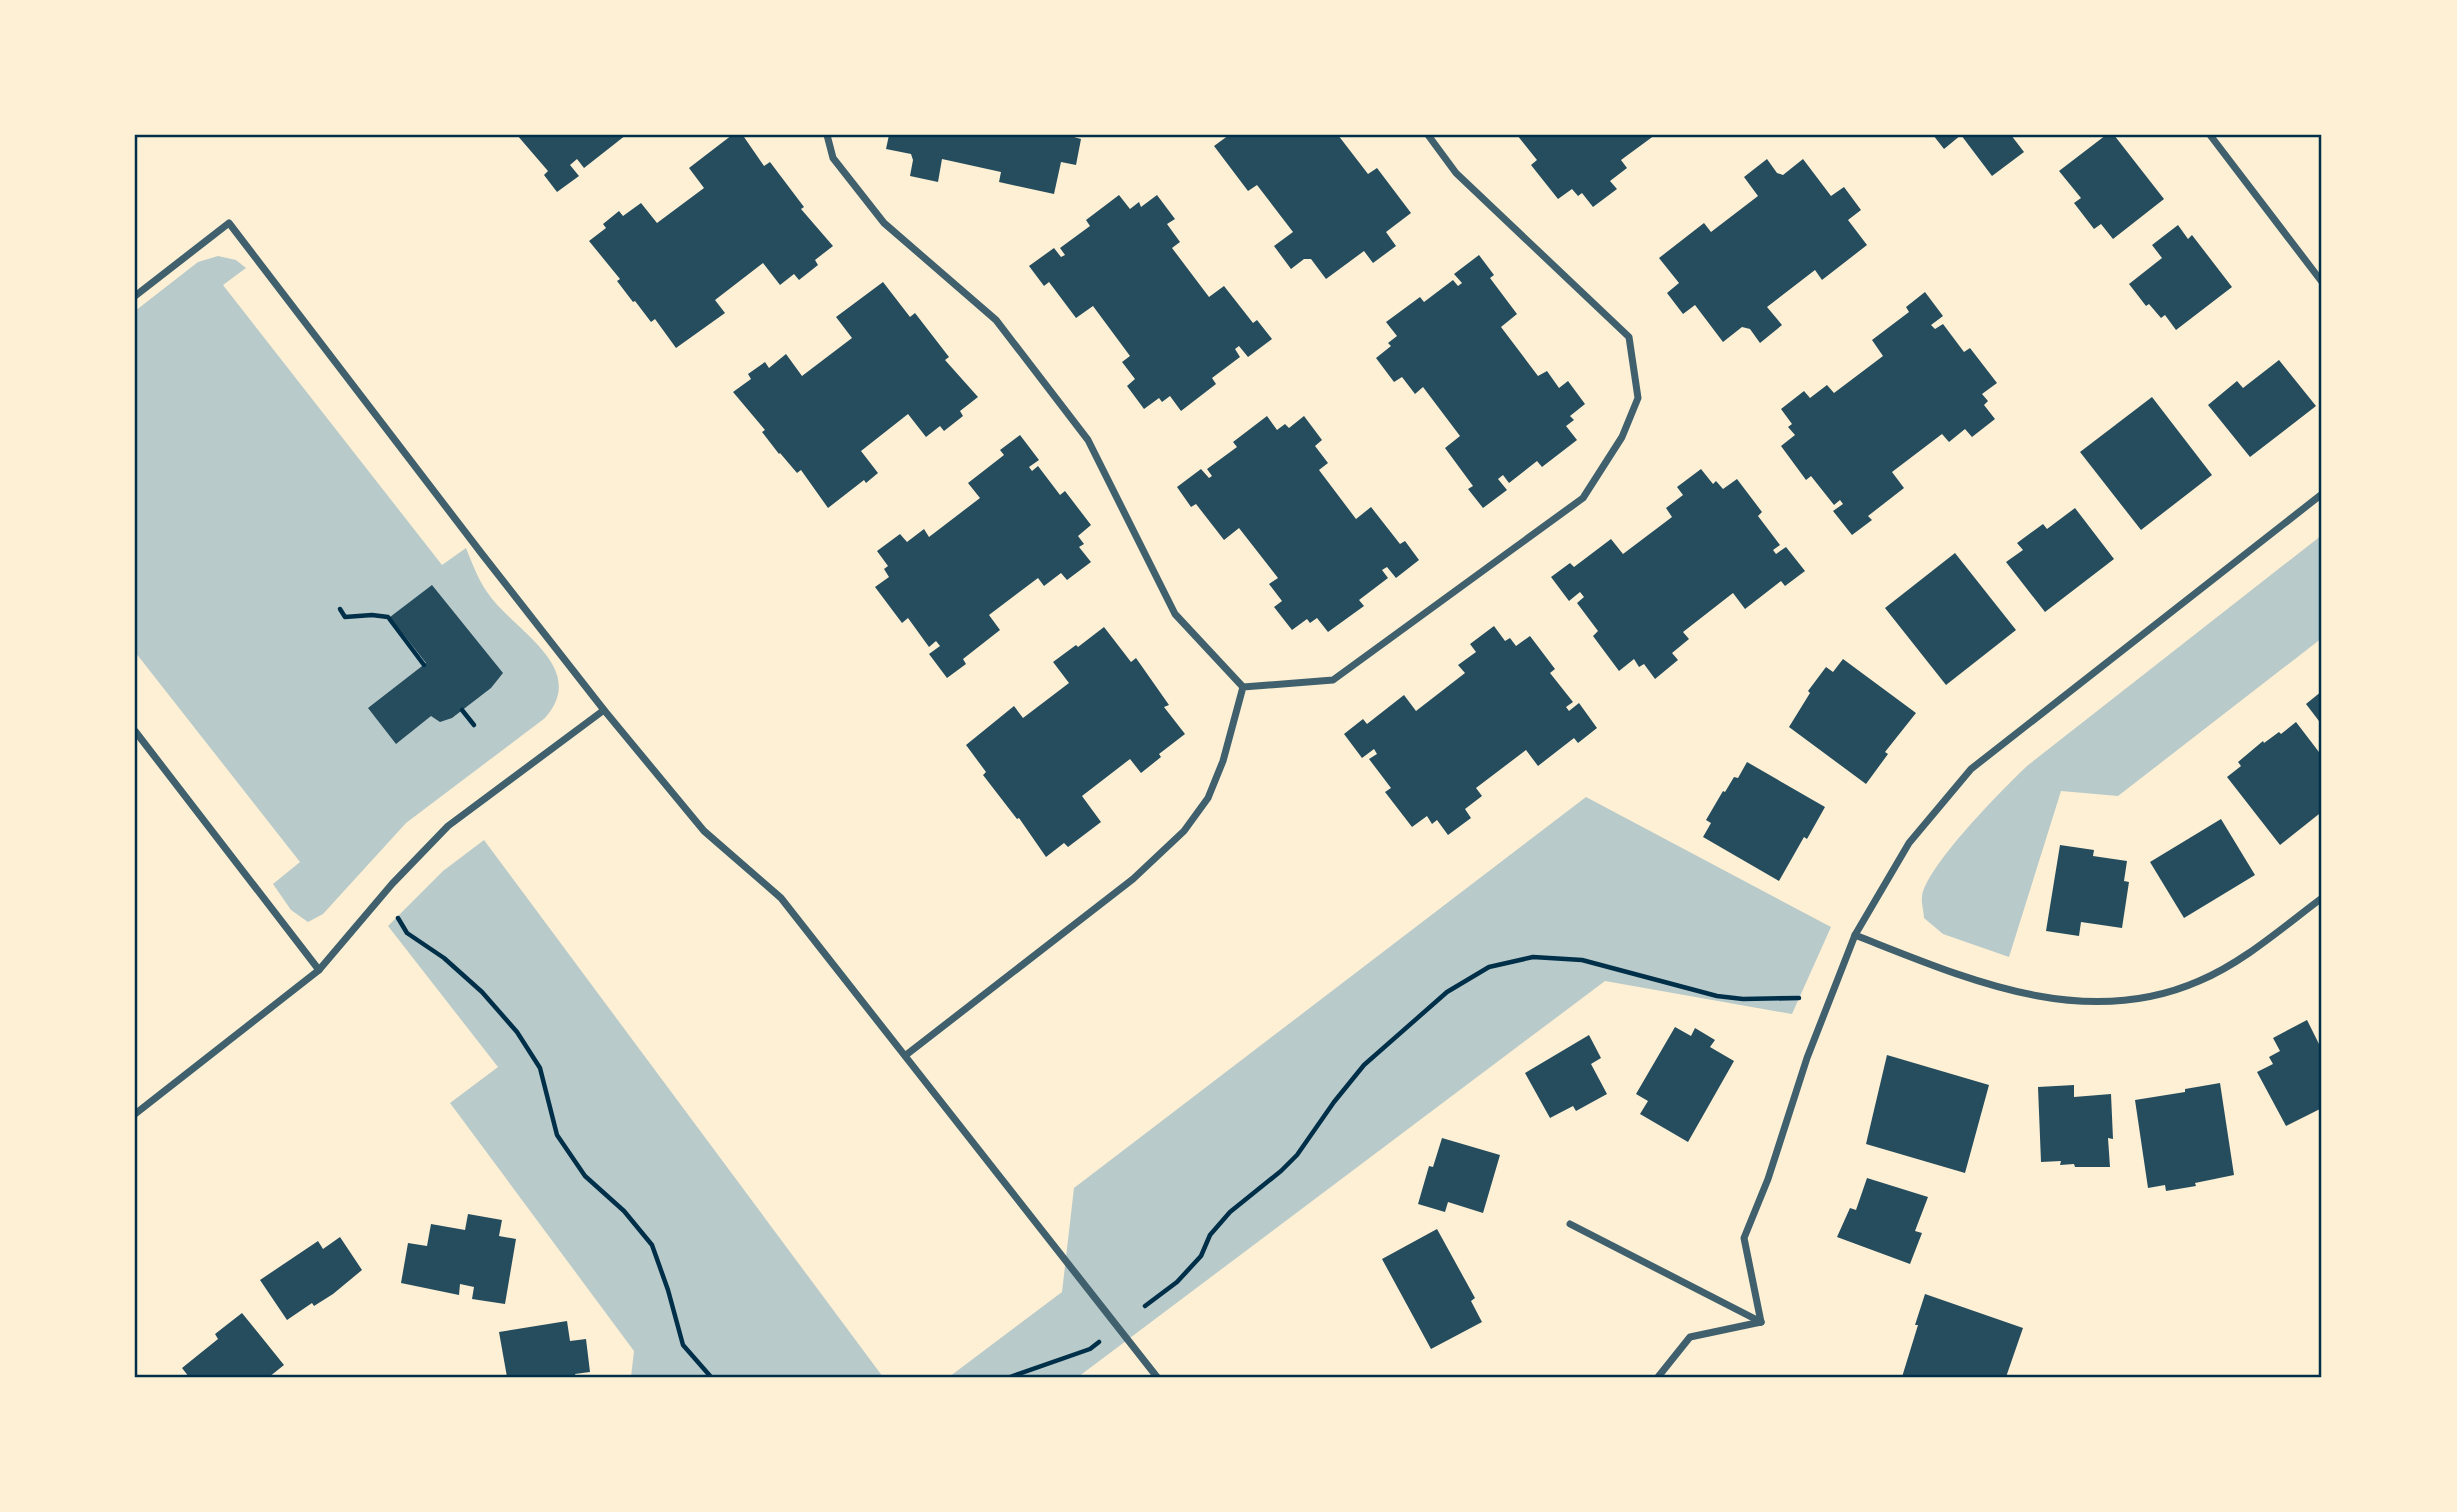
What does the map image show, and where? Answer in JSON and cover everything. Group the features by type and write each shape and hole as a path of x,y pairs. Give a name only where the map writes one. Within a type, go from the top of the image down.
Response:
{"street":[{"path":"827,135 833,158 884,223 996,320 1087,440 1175,614 1243,687"},
{"path":"1243,687 1333,680 1583,498 1622,438 1638,398 1629,337 1456,173 1428,135"},
{"path":"2210,135 2322,282"},
{"path":"135,296 229,223 604,710 704,831 781,898 1157,1377"},
{"path":"1761,1322 1744,1238 1768,1179 1807,1058 1855,935 1909,843 1971,769 2322,494"},
{"path":"906,1055 1133,879 1184,831 1208,798 1223,761 1243,687"},
{"path":"135,1114 318,970 392,884 448,826 604,710"},
{"path":"135,731 318,970"},
{"path":"1855,935 1942,969 2032,997 2084,1003 2139,1000 2199,981 2259,946 2322,898"},
{"path":"1570,1224 1761,1322"},
{"path":"1658,1377 1690,1337 1761,1322"}],"path":[{"path":"340,609 345,617 372,615 388,618 424,665"},
{"path":"462,710 474,725"},
{"path":"398,918 407,933 444,958 482,992 517,1032 540,1068 557,1135 586,1176 624,1211 652,1245 683,1345 711,1377"},
{"path":"1145,1306 1177,1282 1200,1256 1210,1235 1230,1212 1297,1156 1334,1102 1364,1065 1447,992 1489,967 1533,957 1582,960 1717,996 1743,999 1799,998"},
{"path":"1010,1377 1090,1349 1099,1342"}],"shaded area":[{"path":"218,256 236,260 246,268 223,285 442,565 466,548 487,592 543,650 559,682 556,700 545,718 406,823 323,914 308,922 291,910 273,884 300,862 135,652 135,311 198,262"},
{"path":"2322,535 2322,638 2118,796 2061,791 2009,957 1943,934 1924,918 1922,897 1936,867 1967,828 2027,766"},
{"path":"1586,797 1831,927 1792,1014 1605,981 1078,1377 949,1377 1062,1292 1074,1188"},
{"path":"484,840 883,1377 631,1377 634,1351 450,1103 498,1067 388,926 443,871"}],"building":[{"path":"517,135 626,135 584,168 577,159 570,165 579,176 557,192 544,175 548,171"},
{"path":"732,135 744,137 764,166 770,162 804,207 801,209 833,246 815,260 818,265 799,280 794,274 780,285 763,263 715,300 725,313 676,348 655,319 651,322 635,301 633,302 617,281 620,279 589,241 606,228 603,224 619,211 623,216 641,203 657,223 704,188 689,168"},
{"path":"889,135 1067,135 1081,139 1076,165 1061,162 1054,194 999,182 1001,172 942,159 938,182 910,176 913,160 911,154 886,149"},
{"path":"1229,135 1338,135 1368,174 1377,168 1411,213 1386,232 1396,246 1373,263 1364,251 1326,279 1311,259 1304,259 1291,269 1274,246 1293,232 1257,185 1248,191 1214,146"},
{"path":"1517,135 1655,135 1621,160 1627,168 1610,181 1617,189 1593,207 1582,193 1578,196 1572,189 1558,199 1531,165 1537,160"},
{"path":"1933,135 1961,135 1944,149"},
{"path":"1961,135 2011,135 2024,152 1992,176"},
{"path":"2106,135 2114,135 2164,199 2113,239 2101,224 2094,229 2074,203 2081,198 2059,171"},
{"path":"1767,159 1777,173 1783,175 1803,159 1831,196 1844,187 1861,210 1848,220 1867,245 1822,280 1815,270 1767,307 1782,325 1760,343 1750,329 1742,327 1723,342 1695,305 1683,314 1667,293 1679,283 1659,258 1704,223 1711,232 1758,196 1744,177"},
{"path":"1119,195 1130,209 1139,202 1141,207 1157,195 1175,219 1167,224 1180,242 1172,248 1209,297 1224,286 1253,323 1257,320 1272,339 1248,357 1239,346 1235,349 1240,357 1212,378 1216,384 1181,411 1170,396 1162,402 1159,398 1144,409 1127,386 1135,379 1122,362 1130,356 1093,306 1076,318 1049,282 1044,286 1029,266 1054,248 1061,257 1065,255 1060,248 1090,226 1086,220"},
{"path":"2178,225 2188,239 2192,235 2232,287 2176,330 2165,315 2161,318 2149,304 2146,306 2129,284 2162,258 2152,245"},
{"path":"1479,255 1494,275 1490,278 1517,314 1501,327 1538,376 1547,371 1559,388 1568,381 1585,404 1570,416 1574,420 1566,426 1577,440 1542,467 1537,461 1509,483 1503,475 1498,479 1507,490 1483,508 1468,489 1473,486 1445,448 1460,436 1423,387 1415,394 1402,377 1394,382 1376,358 1391,346 1388,343 1397,336 1386,322 1420,297 1424,302 1453,280 1458,286 1462,283 1454,274"},
{"path":"883,282 910,317 915,313 949,357 945,360 978,397 960,411 963,416 944,431 940,426 926,437 908,414 861,451 878,473 866,483 864,480 828,508 801,470 797,473 779,454 762,432 765,430 733,392 751,379 748,374 765,362 769,368 786,354 802,376 852,338 836,317"},
{"path":"1925,292 1943,316 1931,325 1935,329 1943,324 1964,352 1970,348 1997,383 1982,394 1988,401 1984,405 1995,419 1972,437 1965,429 1949,442 1942,434 1892,472 1904,488 1868,516 1872,520 1852,535 1833,511 1843,504 1840,500 1834,505 1811,476 1806,480 1781,446 1795,435 1788,427 1792,424 1781,409 1804,391 1810,398 1827,385 1834,393 1883,356 1872,340 1909,312 1906,307"},
{"path":"2279,360 2316,406 2250,457 2208,405 2237,381 2243,388"},
{"path":"2152,397 2212,475 2141,530 2080,452"},
{"path":"1267,416 1277,430 1285,424 1289,428 1304,416 1322,440 1315,446 1328,463 1319,470 1356,519 1371,507 1400,544 1405,541 1419,560 1396,578 1387,567 1382,570 1388,578 1359,600 1364,606 1328,632 1317,618 1310,623 1307,619 1292,630 1274,607 1282,601 1269,584 1278,578 1239,528 1224,540 1196,504 1191,507 1177,487 1201,469 1209,478 1212,476 1207,469 1237,447 1233,442"},
{"path":"1020,435 1039,460 1029,467 1032,471 1038,466 1060,495 1065,491 1091,525 1078,536 1084,544 1079,547 1091,562 1067,580 1061,573 1044,586 1038,578 989,615 1000,630 963,659 966,664 947,678 929,654 940,646 936,641 929,647 908,618 902,623 875,587 889,577 884,569 888,566 877,551 900,534 907,542 924,529 929,537 980,498 968,483 1004,455 1000,450"},
{"path":"1701,469 1713,484 1716,481 1723,489 1737,479 1762,512 1758,516 1780,545 1773,550 1776,554 1786,547 1805,571 1785,586 1781,581 1745,609 1733,593 1683,632 1689,639 1672,653 1678,660 1655,679 1644,664 1639,667 1634,659 1619,671 1593,636 1598,631 1577,603 1584,597 1580,592 1569,601 1551,577 1570,563 1574,567 1611,539 1623,554 1672,517 1666,508 1683,495 1677,487"},
{"path":"2075,508 2114,559 2045,612 2006,562 2023,550 2017,543 2043,524 2047,529"},
{"path":"1955,553 2016,630 1946,685 1885,608"},
{"path":"432,585 503,673 491,688 452,718 440,722 431,716 396,744 368,708 426,663 390,617"},
{"path":"1494,626 1505,641 1510,638 1516,646 1530,636 1555,669 1550,673 1573,702 1566,707 1569,711 1579,703 1597,728 1578,743 1574,738 1538,766 1526,750 1476,788 1482,796 1465,809 1471,818 1448,835 1437,820 1432,824 1427,816 1412,827 1385,792 1391,788 1369,759 1377,754 1374,749 1362,758 1344,734 1363,719 1367,724 1404,695 1416,711 1465,673 1458,665 1476,652 1470,644"},
{"path":"1104,627 1131,662 1136,658 1169,705 1164,707 1185,734 1159,754 1161,757 1141,773 1130,759 1082,796 1101,822 1068,847 1064,843 1046,857 1019,818 1017,819 983,775 986,772 966,745 1014,706 1023,718 1069,683 1053,662"},
{"path":"1843,659 1916,713 1885,752 1888,754 1866,784 1789,727 1810,693 1808,691 1826,667 1833,672"},
{"path":"2322,691 2322,725 2306,704"},
{"path":"2296,722 2322,756 2322,819 2319,814 2280,845 2227,777 2241,766 2238,762 2263,741 2264,743 2279,732 2281,734"},
{"path":"1747,762 1825,807 1779,881 1703,837 1711,823 1706,820 1723,791 1725,792 1734,777 1738,778"},
{"path":"2221,819 2255,875 2184,918 2150,862"},
{"path":"2060,845 2094,850 2093,856 2127,861 2124,881 2129,882 2122,928 2081,922 2079,936 2046,931"},
{"path":"2307,1020 2322,1050 2322,1108 2286,1126 2257,1072 2273,1064 2269,1057 2280,1051 2273,1038"},
{"path":"1675,1027 1691,1036 1695,1028 1715,1040 1710,1047 1734,1061 1688,1142 1640,1114 1648,1101 1636,1094"},
{"path":"1589,1035 1601,1058 1591,1064 1607,1094 1576,1111 1573,1106 1550,1118 1525,1073"},
{"path":"1887,1055 1989,1085 1965,1173 1866,1144"},
{"path":"2220,1083 2234,1175 2166,1191 2165,1185 2148,1188 2135,1100"},
{"path":"2074,1085 2074,1097 2111,1094 2113,1139 2108,1138 2110,1167 2075,1167 2074,1164 2060,1165 2061,1161 2041,1162 2038,1087"},
{"path":"1442,1138 1500,1155 1483,1213 1448,1202 1445,1212 1418,1204 1429,1166 1433,1167"},
{"path":"1867,1178 1928,1197 1915,1231 1922,1233 1910,1264 1837,1237 1850,1208 1856,1210"},
{"path":"468,1214 502,1220 499,1236 516,1239 505,1304 472,1299 474,1287 460,1284 459,1295 401,1283 408,1243 427,1246 431,1224 465,1230"},
{"path":"1437,1229 1475,1298 1471,1301 1482,1322 1431,1349 1382,1259"},
{"path":"340,1237 362,1270 333,1294 314,1306 312,1303 287,1320 260,1280 318,1241 323,1249"},
{"path":"1925,1294 2023,1328 2006,1377 1902,1377"},
{"path":"242,1313 284,1365 269,1377 189,1377 182,1368 218,1339 215,1334"},
{"path":"567,1321 570,1341 586,1339 590,1372 575,1374 576,1377 507,1377 499,1332"}]}
